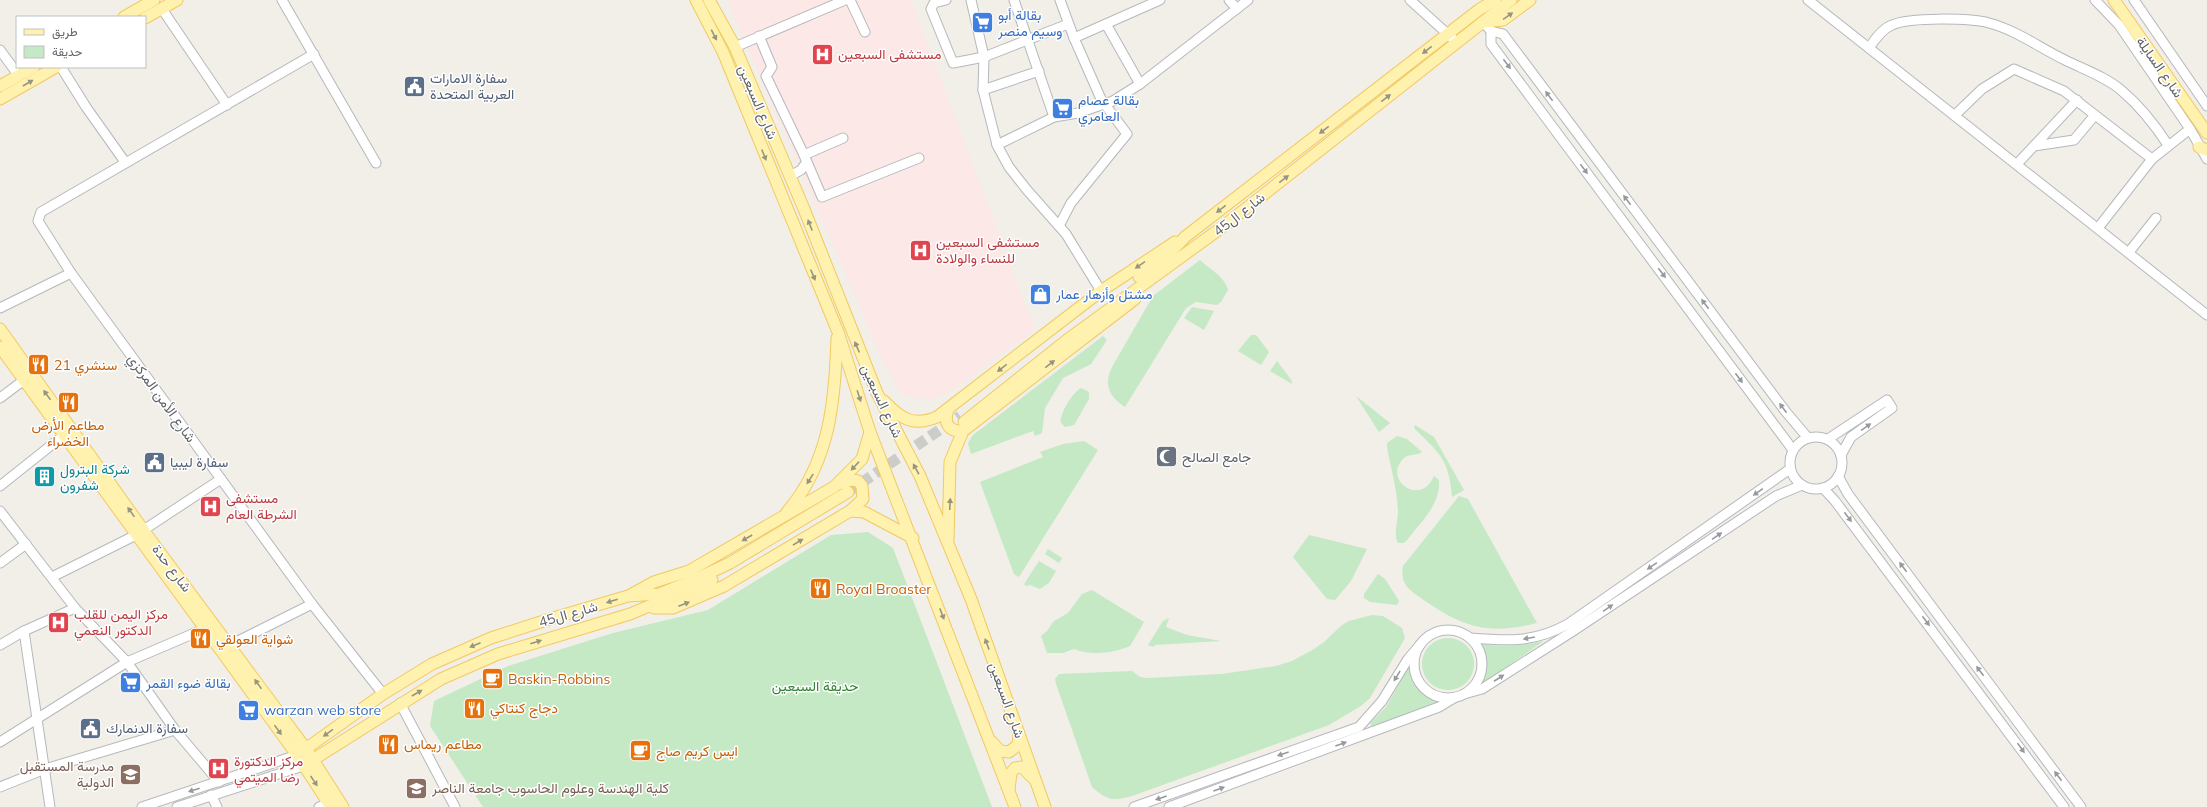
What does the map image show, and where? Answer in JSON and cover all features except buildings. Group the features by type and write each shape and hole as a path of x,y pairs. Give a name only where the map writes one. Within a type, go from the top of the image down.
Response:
{"main road":[{"path":"126,16 154,0"},
{"path":"146,17 177,0"},
{"name":"شارع السبعين","path":"709,0 735,47 790,176 877,393 920,476 948,543 971,599 1045,807"},
{"name":"شارع ال45","path":"962,423 1167,256 1184,237 1488,5 1511,0"},
{"path":"1482,22 1503,20 1530,0"},
{"name":"شارع السايلة","path":"2114,0 2207,133"},
{"name":"شارع السبعين","path":"696,1 723,52 838,332 870,432 913,538 1015,807"},
{"name":"شارع ال45","path":"962,423 1168,274 1186,254 1482,22 1488,5"},
{"path":"0,86 32,68"},
{"path":"0,99 54,68"},
{"path":"877,393 892,410 903,418 914,422 925,422 948,410 1101,291 1184,237"},
{"name":"شارع حدة","path":"0,330 140,533 204,629 297,756 326,806"},
{"path":"781,518 813,475 830,423 835,393 838,332"},
{"name":"شارع حدة","path":"0,347 64,435 230,645 313,759 343,807"},
{"path":"948,410 946,423 950,429 956,432 962,423"},
{"path":"948,543 951,496 950,462 962,423"},
{"path":"834,486 862,459 870,432"},
{"path":"628,596 654,582 689,571 834,486 852,480 858,481 862,486 863,499 850,511 724,586 673,608 645,608"},
{"name":"شارع ال45","path":"297,756 383,694 432,664 491,638 628,596 660,594 730,563 850,495 731,571 697,588 645,608 498,654 441,679 400,703 303,766"},
{"path":"850,511 864,512 876,517 913,538"},
{"path":"491,638 498,654"},
{"path":"990,738 1000,751 1009,752 1018,745 1019,733"},
{"path":"1008,790 1012,773 1018,767 1026,770 1036,781"}],"street":[{"path":"282,0 376,163"},
{"path":"735,47 845,0"},
{"path":"850,0 865,32"},
{"path":"946,0 934,3 931,8 950,60 956,63 984,57 1027,38 1068,24"},
{"path":"971,0 984,57 983,90 997,145 1009,167 1026,190 1059,226 1101,291"},
{"path":"1014,0 1054,117"},
{"path":"1059,226 1072,203 1127,134 1105,104 1074,38 1060,0"},
{"path":"1074,38 1160,0"},
{"path":"1229,0 1237,9"},
{"path":"997,145 1054,117 1078,113 1105,104 1140,84 1248,0"},
{"path":"1410,0 1449,34 1456,43"},
{"path":"1808,0 2207,315"},
{"path":"2095,0 2119,25 2203,148 2207,159"},
{"path":"2134,0 2207,106"},
{"path":"162,9 227,105"},
{"path":"1869,48 1880,33 1893,24 1913,21 1942,20 1973,20 1990,23 2016,33 2120,89 2155,125 2168,146"},
{"path":"1482,22 1491,31 1502,34 1786,412 1808,438"},
{"path":"1106,24 1140,84"},
{"path":"1491,31 1491,44 1793,450"},
{"path":"759,36 772,67 766,76 822,197 919,158"},
{"path":"0,50 19,76"},
{"name":"شارع الأمن المركزي","path":"314,54 40,212 38,221 71,273 312,604 383,694"},
{"path":"62,68 86,107 125,162"},
{"path":"1955,116 1982,89 2014,69 2064,91 2152,159"},
{"path":"983,90 1038,71"},
{"path":"2017,164 2077,100"},
{"path":"2034,146 2074,140 2095,115"},
{"path":"2098,228 2152,159 2190,129"},
{"path":"790,176 801,170 805,159 843,138"},
{"path":"2129,252 2156,218"},
{"path":"0,308 71,273"},
{"path":"0,398 24,380"},
{"path":"1828,439 1887,400 1892,408 1851,437 1841,455"},
{"path":"0,486 64,435"},
{"path":"1821,437 1828,439 1836,446 1841,455 1842,466 1838,476 1834,481 1823,488 1815,489 1802,485 1794,478 1790,469 1789,462 1793,450 1799,442 1808,438 1821,437"},
{"path":"1470,638 1520,640 1550,634 1568,624 1790,469"},
{"path":"1838,476 1848,494 2081,807"},
{"path":"52,577 140,533 221,479"},
{"path":"1169,807 1312,755 1439,707 1464,694 1482,689 1776,496 1802,485"},
{"path":"1823,488 1835,500 2064,807"},
{"path":"0,511 75,608 127,662 175,730 219,782"},
{"path":"0,563 26,544"},
{"path":"230,645 312,604"},
{"path":"0,645 24,631 75,608"},
{"path":"0,742 127,662 204,629"},
{"path":"24,631 50,807"},
{"path":"1134,807 1359,727 1382,701 1408,659 1420,645 1428,637 1443,631 1462,633 1470,638 1477,646 1482,657 1482,668 1479,678 1473,687 1464,694"},
{"path":"1550,634 1555,642"},
{"path":"1420,645 1414,662 1415,672 1419,682 1425,689 1434,695 1443,698 1454,698"},
{"path":"400,703 455,807"},
{"path":"2010,733 2018,722"},
{"path":"1359,727 1362,736"},
{"path":"0,786 45,769 175,730"},
{"path":"1309,745 1312,755"},
{"path":"142,807 297,756"},
{"path":"177,807 303,766"},
{"path":"211,796 217,807"}],"shaded area":[{"name":"مستشفى السبعين للنساء والولادة","path":"727,0 911,0 1035,330 945,395 929,400 903,395 886,368"}],"green space":[{"path":"1200,260 1223,280 1228,290 1221,302 1217,305 1196,302 1186,308 1125,407 1115,399 1108,385 1109,373 1112,367 1153,296"},
{"path":"1192,307 1214,311 1204,330 1184,318"},
{"path":"1251,335 1256,335 1269,352 1261,365 1238,351"},
{"path":"1103,336 1107,340 1091,364 1063,378 1045,408 1042,433 1035,436 1033,431 971,454 968,443 973,435"},
{"path":"1277,361 1292,381 1292,384 1270,371"},
{"path":"1081,388 1089,392 1089,399 1074,425 1065,427 1061,423 1064,409 1071,398"},
{"path":"1356,396 1390,423 1379,432"},
{"path":"1415,425 1434,437 1464,490 1452,497 1451,484 1446,465 1437,451 1414,428"},
{"path":"1397,436 1407,439 1422,452 1409,455 1404,458 1398,468 1398,476 1406,488 1421,490 1428,485 1434,476 1439,480 1439,489 1433,505 1424,519 1404,543 1398,543 1396,536 1398,512 1395,487 1387,447 1387,443"},
{"path":"1084,441 1098,450 1019,577 1014,574 980,482 1043,457 1040,452 1063,444"},
{"path":"1459,496 1468,499 1537,623 1520,627 1478,627 1453,618 1425,601 1407,587 1402,573 1403,566"},
{"name":"حديقة السبعين","path":"868,532 893,548 992,807 483,807 430,726 434,701 508,666 613,633 708,610 831,535"},
{"path":"1309,535 1367,549 1351,581 1335,600 1327,599 1293,557"},
{"path":"1048,549 1062,558 1059,563 1045,554"},
{"path":"1039,561 1056,571 1049,583 1040,589 1030,585 1026,586 1024,584"},
{"path":"1378,574 1385,579 1399,601 1397,605 1370,602 1364,598 1364,594"},
{"path":"1092,590 1144,622 1130,646 1102,653 1074,649 1063,653 1047,653 1041,636 1047,631 1054,621 1068,613 1082,594"},
{"path":"1372,615 1383,616 1402,628 1405,638 1370,698 1361,706 1329,725 1132,796 1120,799 1111,799 1102,795 1092,787 1056,684 1055,679 1059,674 1132,671 1140,677 1147,678 1222,674 1276,666 1292,661 1314,649 1342,625 1349,621"},
{"path":"1169,618 1166,627 1187,635 1221,641 1155,645 1153,647 1148,645 1163,621"},
{"path":"1443,638 1453,638 1462,642 1470,650 1474,659 1474,669 1470,678 1462,686 1453,690 1443,690 1434,686 1426,678 1422,669 1422,659 1426,650 1434,642"},
{"path":"1544,641 1482,684 1480,682 1485,663 1479,643 1487,645 1512,645"},
{"path":"1410,665 1415,682 1427,695 1437,702 1372,727 1370,723 1386,707"}],"tunnel":[{"path":"848,492 960,416"}],"place":[{"name":"بقالة أبو وسيم منصر","path":"983,23"},
{"name":"مستشفى السبعين","path":"823,54"},
{"name":"سفارة الامارات العربية المتحدة","path":"415,86"},
{"name":"بقالة عصام العامري","path":"1062,108"},
{"name":"مستشفى السبعين للنساء والولادة","path":"920,250"},
{"name":"مشتل وأزهار عمار","path":"1040,294"},
{"name":"21 سنشري","path":"38,365"},
{"name":"مطاعم الأرض الخضراء","path":"68,403"},
{"name":"جامع الصالح","path":"1167,457"},
{"name":"سفارة ليبيا","path":"154,462"},
{"name":"شركة البترول شفرون","path":"44,477"},
{"name":"مستشفى الشرطة العام","path":"211,506"},
{"name":"Royal Broaster","path":"821,589"},
{"name":"مركز اليمن للقلب الدكتور النعمي","path":"58,622"},
{"name":"شواية العولقي","path":"200,639"},
{"name":"Baskin-Robbins","path":"492,679"},
{"name":"بقالة ضوء القمر","path":"131,683"},
{"name":"دجاج كنتاكي","path":"474,708"},
{"name":"warzan web store","path":"248,710"},
{"name":"سفارة الدنمارك","path":"91,728"},
{"name":"مطاعم ريماس","path":"389,744"},
{"name":"ايس كريم صاج","path":"640,751"},
{"name":"مركز الدكتورة رضا الميتمي","path":"219,769"},
{"name":"مدرسة المستقبل الدولية","path":"130,774"},
{"name":"كلية الهندسة وعلوم الحاسوب جامعة الناصر","path":"416,788"}]}
